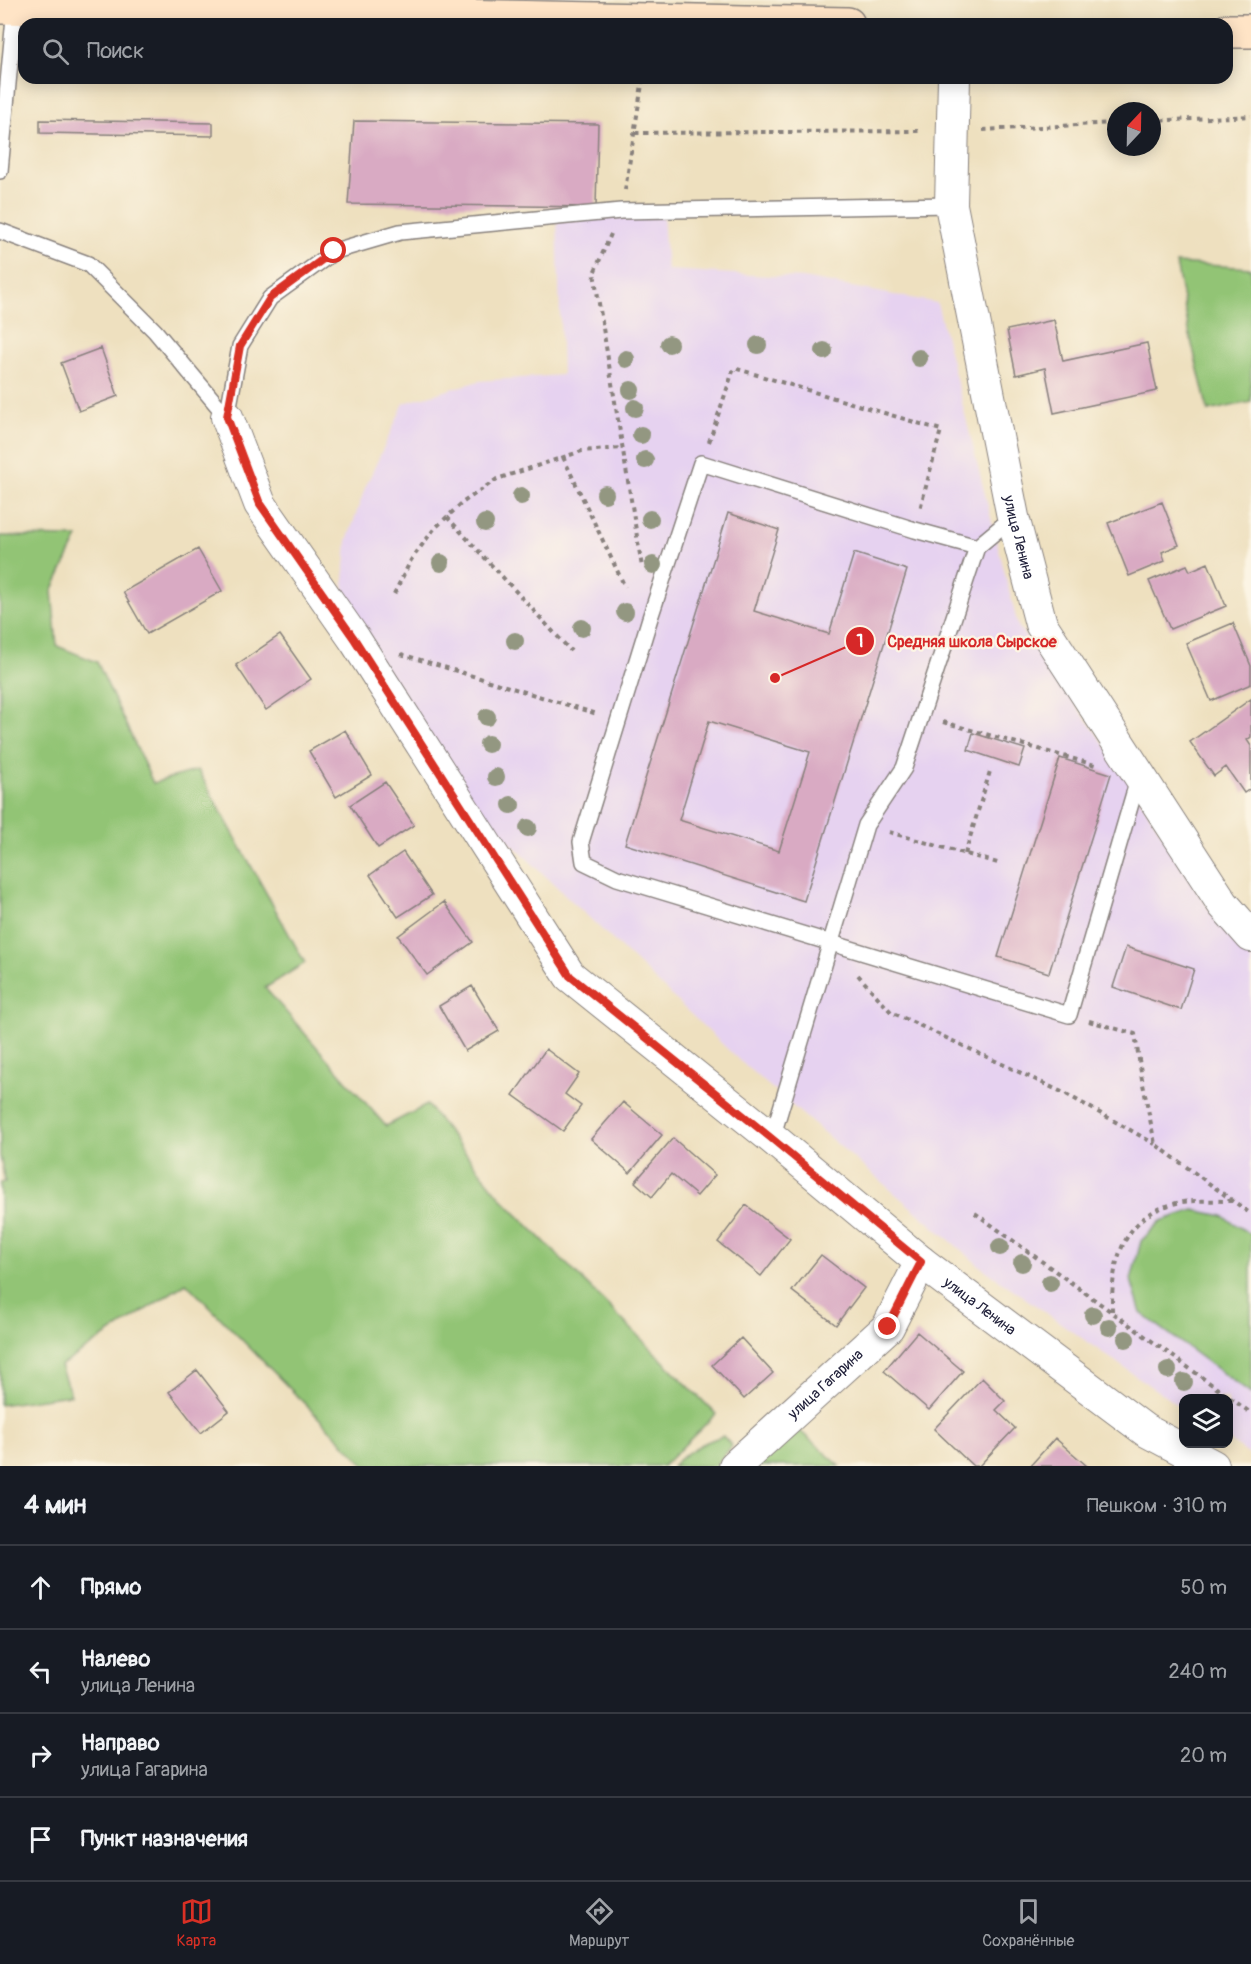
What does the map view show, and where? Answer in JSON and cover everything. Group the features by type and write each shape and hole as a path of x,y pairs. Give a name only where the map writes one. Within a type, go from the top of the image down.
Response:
{"main road":[{"path":"7,7 580,10 733,18"},
{"path":"1233,31 1251,32"}],"street":[{"name":"улица Ленина","path":"954,84 951,206 1013,517 1041,624 1223,904 1251,936"},
{"name":"улица Ленина","path":"227,417 260,504 355,640 570,976 921,1262 1145,1430 1213,1466"},
{"name":"улица Гагарина","path":"735,1466 888,1327 921,1262"}],"lane":[{"path":"0,171 7,7"},
{"path":"227,417 240,346 270,298 334,251 400,232 621,211 951,206"},
{"path":"0,231 88,264 155,331 227,417"},
{"path":"977,547 701,463 650,618 581,842 584,862 617,878 1069,1015 1136,771"},
{"path":"771,1138 866,825 904,768 977,547 1013,517"}],"path":[{"path":"642,84 621,211 594,273 650,618"},
{"path":"1161,121 1251,116"},
{"path":"634,133 952,131 1107,123"},
{"path":"701,463 734,368 941,430 915,530"},
{"path":"394,594 411,560 434,528 462,503 497,479 582,451 622,448"},
{"path":"563,457 625,586"},
{"path":"447,517 571,651"},
{"path":"401,654 618,720"},
{"path":"921,716 1118,772 1136,771"},
{"path":"965,854 991,768"},
{"path":"866,825 1001,864"},
{"path":"830,944 891,1012 1066,1094 1155,1144 1251,1214"},
{"path":"1069,1015 1135,1034 1155,1144"},
{"path":"1112,1312 1111,1284 1116,1260 1124,1239 1137,1224 1159,1208 1182,1202 1234,1201"},
{"path":"975,1213 1251,1413"}],"shaded area":[{"path":"663,215 667,270 803,278 937,303 1018,626 1113,756 1211,912 1251,958 1251,1456 1233,1443 1233,1394 1179,1394 1179,1406 981,1267 739,1060 476,810 342,607 347,541 365,488 404,403 479,381 562,375 557,221"}],"green space":[{"path":"1176,263 1251,268 1251,402 1208,411"},
{"path":"0,536 78,537 52,591 57,646 97,662 153,783 198,770 305,963 265,988 386,1126 427,1105 503,1200 716,1414 663,1466 366,1466 186,1283 60,1366 71,1395 0,1405 0,1183 5,1182 0,1156"},
{"path":"1194,1210 1223,1216 1251,1235 1251,1394 1141,1313 1131,1280 1141,1241 1161,1221"},
{"path":"799,1430 840,1466 758,1466"},
{"path":"723,1436 732,1446 715,1466 672,1466 696,1448"}],"building":[{"path":"40,120 213,123 213,136 40,133"},
{"path":"354,121 598,124 596,207 348,204"},
{"path":"1054,320 1063,361 1147,343 1157,391 1054,413 1045,368 1016,375 1007,330"},
{"path":"101,348 118,396 79,411 61,363"},
{"path":"1162,502 1179,545 1162,552 1165,561 1129,576 1108,523"},
{"path":"728,513 779,530 754,611 829,634 854,553 907,570 804,901 625,844","holes":["709,721 810,752 779,851 679,820"]},
{"path":"198,549 222,591 147,634 123,592"},
{"path":"1208,563 1226,606 1170,629 1149,581 1187,565 1190,571"},
{"path":"1233,623 1251,666 1251,684 1211,701 1186,643"},
{"path":"280,635 311,679 266,710 236,665"},
{"path":"1251,699 1251,737 1247,740 1251,746 1251,788 1244,793 1226,767 1214,776 1190,742"},
{"path":"345,730 372,775 336,797 309,751"},
{"path":"973,733 1025,749 1019,767 968,750"},
{"path":"1060,758 1111,774 1049,973 998,957"},
{"path":"385,782 414,825 378,848 350,805"},
{"path":"403,852 432,895 398,917 370,875"},
{"path":"444,902 473,942 427,975 398,936"},
{"path":"1126,947 1194,969 1181,1010 1113,987"},
{"path":"472,986 499,1031 465,1051 439,1006"},
{"path":"546,1049 579,1074 565,1094 581,1106 563,1131 513,1095"},
{"path":"623,1102 662,1135 630,1173 591,1139"},
{"path":"673,1138 715,1175 697,1196 671,1174 652,1197 635,1182"},
{"path":"746,1205 790,1239 761,1276 718,1242"},
{"path":"821,1255 864,1288 836,1325 792,1291"},
{"path":"917,1332 963,1371 929,1410 884,1371"},
{"path":"741,1338 773,1373 744,1399 712,1365"},
{"path":"197,1370 229,1411 201,1433 169,1392"},
{"path":"982,1378 1005,1401 996,1410 1015,1428 979,1466 973,1466 934,1429"},
{"path":"1055,1438 1087,1466 1030,1466"}],"place":[{"name":"Средняя школа Сырское","path":"775,678"}],"route":[{"path":"334,251 270,298 240,346 227,417 260,504 355,640 570,976 921,1262 888,1327"}]}
